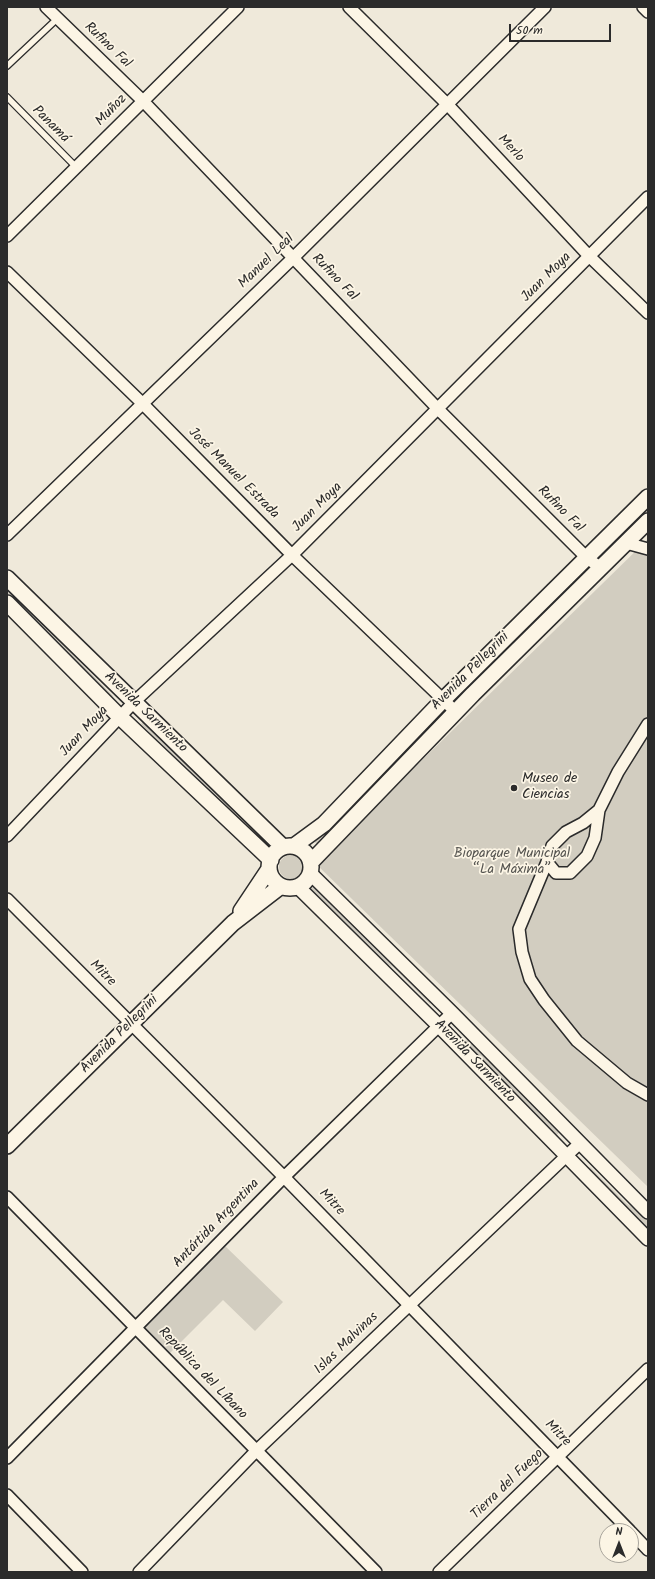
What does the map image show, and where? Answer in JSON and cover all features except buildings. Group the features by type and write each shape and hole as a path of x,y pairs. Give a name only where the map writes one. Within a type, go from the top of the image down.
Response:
{"main road":[{"name":"Avenida Pellegrini","path":"289,847 324,824 443,700 648,497"},
{"name":"Avenida Pellegrini","path":"311,868 456,712 648,521"},
{"name":"Avenida Sarmiento","path":"7,578 134,702 289,847"},
{"name":"Avenida Sarmiento","path":"7,603 270,865"},
{"path":"289,847 303,850 311,868 306,881 298,887 287,888 275,882 270,865 277,851 289,847"},
{"name":"Avenida Pellegrini","path":"233,923 262,882 270,865"},
{"name":"Avenida Pellegrini","path":"7,1146 233,923 281,886"}],"street":[{"name":"Rufino Fal","path":"46,7 143,101 438,409 587,558 600,568"},
{"name":"Muñoz","path":"7,236 238,7"},
{"name":"Merlo","path":"349,7 448,105 589,256 648,313"},
{"name":"Manuel Leal","path":"7,535 142,403 294,258 545,7"},
{"path":"643,7 648,12"},
{"name":"Juan Moya","path":"7,836 134,702 292,555 648,197"},
{"name":"José Manuel Estrada","path":"7,272 142,403 292,555 456,712"},
{"path":"626,543 648,549"},
{"path":"547,862 556,874 570,874 587,856 595,838 599,810 618,772 648,724"},
{"path":"599,810 583,823 566,832 552,846 520,929 522,952 530,979 577,1041 627,1083 648,1095"},
{"name":"Avenida Sarmiento","path":"311,868 648,1212"},
{"name":"Avenida Sarmiento","path":"298,887 439,1026 648,1239"},
{"name":"Mitre","path":"7,899 284,1177 409,1306 559,1457 621,1523"},
{"name":"Antártida Argentina","path":"7,1458 284,1177 452,1013"},
{"name":"Islas Malvinas","path":"139,1572 256,1451 580,1143"},
{"name":"República del Líbano","path":"7,1198 376,1572"},
{"name":"Tierra del Fuego","path":"439,1572 648,1369"},
{"path":"7,1495 82,1572"},
{"name":"Mitre","path":"639,1541 648,1550"}],"lane":[{"path":"7,66 58,18"},
{"name":"Panamá","path":"8,102 77,168"}],"green space":[{"path":"648,507 648,512 610,550 607,548"},
{"name":"Bioparque Municipal “La Máxima”","path":"648,539 648,1187 316,864"},
{"path":"583,570 586,573 462,698 459,695"},
{"path":"7,588 113,696 110,698 7,593"},
{"path":"439,716 442,718 317,844 314,841"},
{"path":"143,722 271,845 269,847 141,724"},
{"path":"286,855 296,855 303,862 303,872 296,879 286,879 279,872 279,862"},
{"path":"314,886 431,1002 430,1004 393,967 379,960 309,890"},
{"path":"469,1038 560,1131 556,1136 464,1043"},
{"path":"590,1167 627,1204 640,1211 648,1219 648,1229 589,1168"},
{"path":"225,1246 283,1302 255,1331 223,1300 170,1353 144,1327"}],"place":[{"name":"Museo de Ciencias","path":"514,788"}]}
